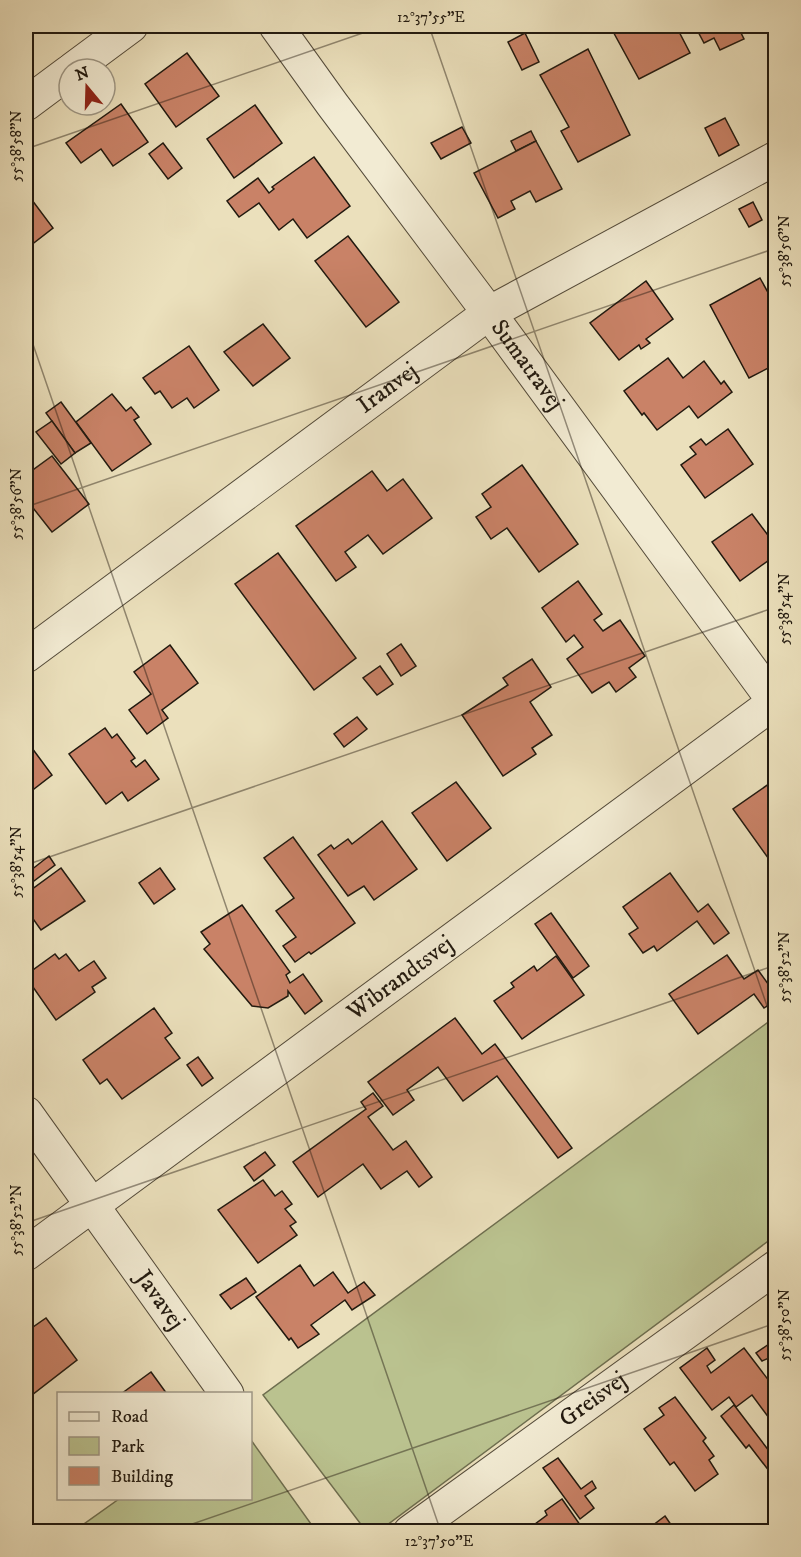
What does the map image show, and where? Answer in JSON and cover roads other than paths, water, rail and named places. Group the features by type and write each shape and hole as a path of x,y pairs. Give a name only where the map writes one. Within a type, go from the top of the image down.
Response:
{"street":[{"path":"89,57 131,26"},
{"name":"Sumatravej","path":"276,26 775,702"},
{"path":"26,104 57,81"},
{"name":"Iranvej","path":"26,656 489,313 776,158"},
{"name":"Wibrandtsvej","path":"26,1254 775,702"},
{"name":"Javavej","path":"26,1113 226,1392"},
{"name":"Greisvej","path":"410,1532 776,1267"}]}
